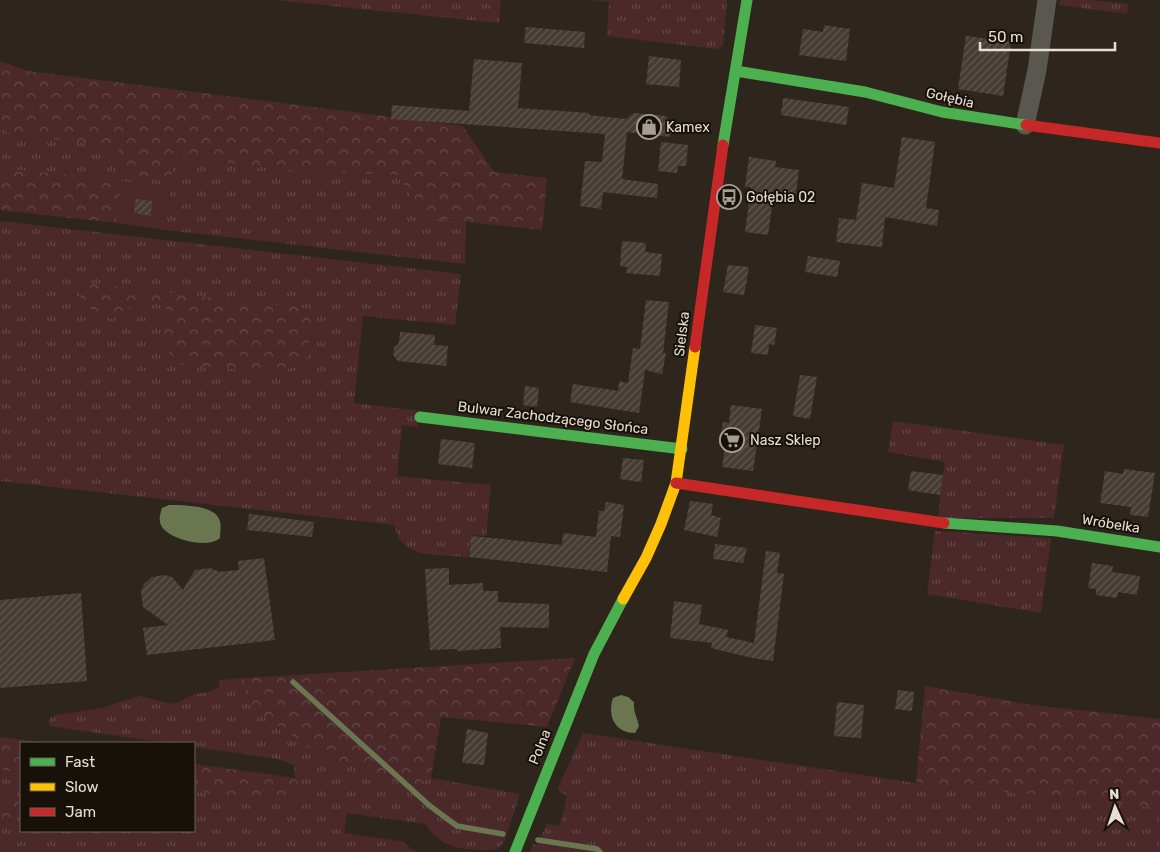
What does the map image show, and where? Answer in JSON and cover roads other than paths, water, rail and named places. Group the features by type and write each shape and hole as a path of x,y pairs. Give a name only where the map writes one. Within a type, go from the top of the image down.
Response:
{"street":[{"name":"Sielska","path":"594,654 646,558 669,507 676,483 715,196 747,0"},
{"path":"1025,126 1037,70 1047,0"},
{"name":"Gołębia","path":"736,71 865,92 942,112 1025,126 1160,143"},
{"name":"Bulwar Zachodzącego Słońca","path":"420,417 682,449"},
{"name":"Wróbelka","path":"676,483 937,523 1057,531 1160,546"},
{"name":"Polna","path":"515,852 594,654"}],"waterway":[{"path":"293,682 430,806 457,826 503,834"},
{"path":"538,840 597,849 600,852"}],"place":[{"name":"Kamex","path":"649,127"},
{"name":"Gołębia 02","path":"729,197"},
{"name":"Nasz Sklep","path":"732,440"}]}
